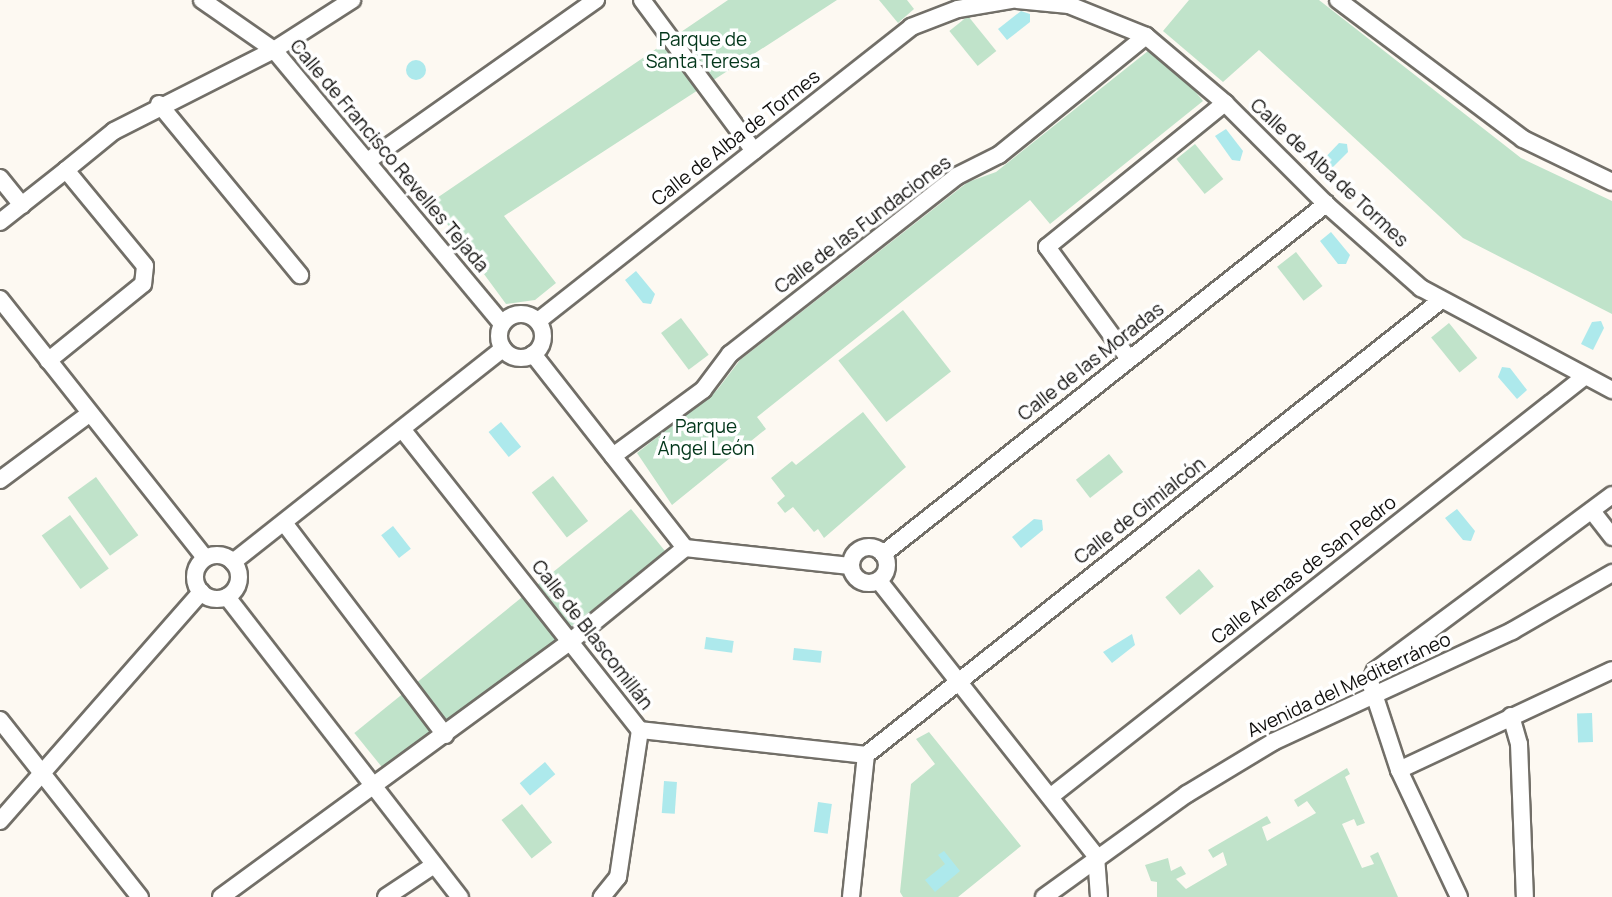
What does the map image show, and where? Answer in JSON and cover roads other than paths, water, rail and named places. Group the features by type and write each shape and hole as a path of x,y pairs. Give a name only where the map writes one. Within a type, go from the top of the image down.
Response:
{"street":[{"name":"Calle de Francisco Revelles Tejada","path":"202,0 274,50 369,160 502,324"},
{"path":"0,222 114,131 159,104 274,50 352,0"},
{"path":"369,160 596,0"},
{"path":"642,0 754,151"},
{"name":"Calle de Alba de Tormes","path":"538,321 911,27 958,9 1014,0 1069,5 1146,36 1225,103 1326,204 1440,301 1612,390"},
{"path":"1338,0 1523,139 1612,182"},
{"name":"Calle de las Fundaciones","path":"613,456 703,390 730,354 957,176 999,155 1146,36"},
{"path":"1129,359 1047,247 1225,103"},
{"path":"159,104 300,275"},
{"path":"48,361 143,284 147,276 145,266 66,170"},
{"path":"0,178 22,205"},
{"name":"Calle de las Moradas","path":"883,554 1326,204"},
{"path":"0,299 205,558"},
{"name":"Calle de Gimialcón","path":"866,755 1440,301"},
{"path":"519,313 538,321 542,343 533,354 513,357 503,349 498,336 502,324 519,313"},
{"path":"233,562 285,524 503,349"},
{"path":"533,354 685,548"},
{"name":"Calle Arenas de San Pedro","path":"1050,797 1584,377"},
{"path":"0,480 89,414"},
{"name":"Calle de Blascomillán","path":"402,429 640,730 618,877 602,897"},
{"path":"1460,897 1399,770 1371,695 1375,671 1612,495"},
{"path":"1592,510 1612,537"},
{"path":"285,524 445,735"},
{"path":"850,566 860,548 874,547 883,554 887,568 879,581"},
{"path":"221,897 571,641 685,548 850,566 861,582 879,581"},
{"path":"201,593 218,600 227,597 239,581 233,562 225,556 205,558"},
{"path":"201,593 195,574 205,558"},
{"name":"Avenida del Mediterráneo","path":"1044,897 1097,856 1273,742 1512,631 1612,573"},
{"path":"879,581 1097,856 1099,897"},
{"path":"0,821 201,593"},
{"path":"227,597 460,897"},
{"path":"1399,770 1612,670"},
{"path":"1511,716 1519,744 1525,897"},
{"path":"0,720 140,897"},
{"path":"640,730 866,755 851,897"},
{"path":"386,897 434,865"}],"water":[{"path":"1021,11 1030,14 1030,22 1007,40 998,29"},
{"path":"416,60 423,63 426,70 423,77 416,80 409,77 406,70 409,63"},
{"path":"1226,129 1243,151 1240,161 1232,160 1215,136"},
{"path":"1339,143 1347,144 1348,152 1330,170 1321,162"},
{"path":"1331,232 1350,255 1346,264 1338,264 1320,241"},
{"path":"636,271 655,294 651,304 643,303 625,280"},
{"path":"1601,321 1604,328 1593,350 1581,344 1592,322"},
{"path":"1502,367 1510,368 1527,390 1517,399 1498,377"},
{"path":"501,422 521,447 509,457 489,432"},
{"path":"1457,509 1475,531 1471,541 1463,540 1445,518"},
{"path":"1034,519 1042,520 1043,530 1021,548 1012,537"},
{"path":"393,526 411,549 399,558 381,535"},
{"path":"1132,634 1135,645 1112,663 1103,652"},
{"path":"706,637 734,641 732,653 704,649"},
{"path":"794,648 822,651 821,663 793,660"},
{"path":"1592,713 1593,742 1578,743 1577,714"},
{"path":"545,762 555,774 530,795 520,783"},
{"path":"664,781 677,782 675,814 662,813"},
{"path":"818,802 832,804 828,834 814,832"},
{"path":"944,851 960,871 935,892 925,880 945,864 938,855"}],"park label":[{"name":"Parque de Santa Teresa","path":"703,51"},
{"name":"Parque Ángel León","path":"706,438"}]}
